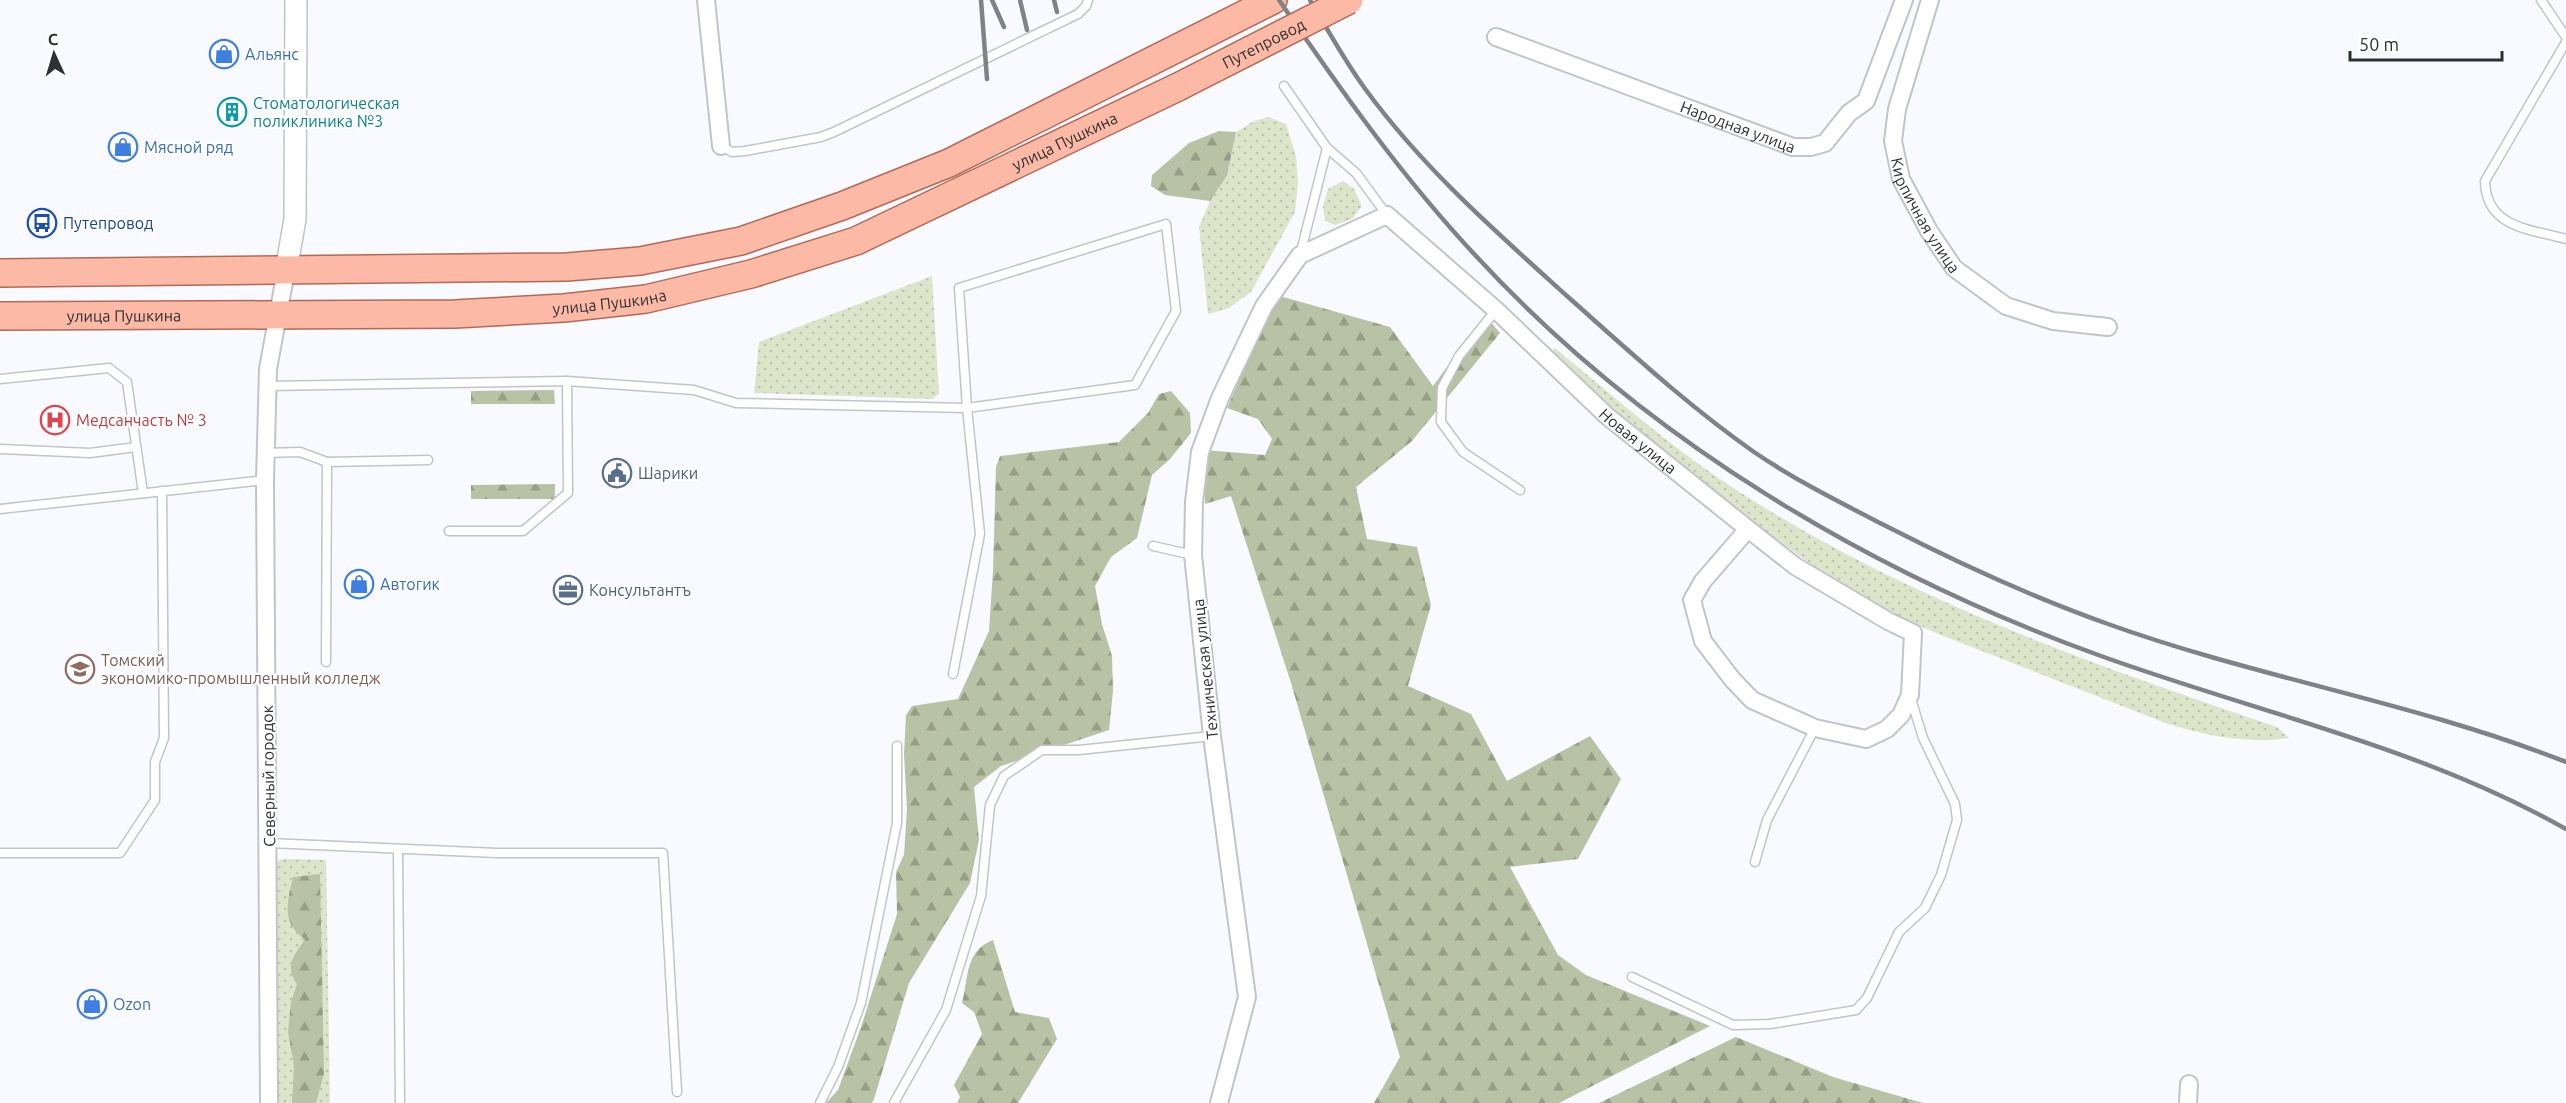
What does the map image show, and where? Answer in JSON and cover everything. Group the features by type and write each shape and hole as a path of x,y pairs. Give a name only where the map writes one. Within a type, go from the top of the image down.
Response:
{"main road":[{"name":"улица Пушкина","path":"0,273 567,267 640,261 741,241 842,206 949,163 1273,0"},
{"name":"Путепровод","path":"1178,87 1349,0"},
{"name":"улица Пушкина","path":"0,316 455,314 564,308 646,299 751,274 856,241 1178,87"}],"street":[{"path":"286,271 295,219 296,0"},
{"path":"706,0 721,146"},
{"name":"Народная улица","path":"1496,37 1793,147 1811,147 1825,143 1849,113 1866,101 1904,0"},
{"name":"Кирпичная улица","path":"1930,0 1897,109 1893,141 1901,179 1918,212 1939,249 1954,268 2006,306 2053,321 2108,327"},
{"path":"1300,255 1388,215"},
{"name":"Новая улица","path":"1388,215 1496,310 1607,416 1748,529 1795,566 1888,621 1913,633 1910,695"},
{"name":"Техническая улица","path":"1219,1103 1247,997 1212,736 1193,555 1194,502 1200,452 1220,398 1264,306 1300,255"},
{"name":"Северный городок","path":"269,1103 265,480 268,369 286,271"},
{"path":"1748,529 1704,581 1692,600 1703,641 1732,679 1752,700 1815,728 1866,739 1887,729 1901,715 1910,695"},
{"path":"2188,1084 2188,1103"}],"lane":[{"path":"721,146 732,152 744,151 827,135 1078,14 1086,6 1088,0"},
{"path":"2541,0 2566,40 2486,181 2488,200 2498,216 2508,223 2566,239"},
{"path":"1284,86 1327,148 1356,173 1388,215"},
{"path":"1300,255 1327,148"},
{"path":"268,386 567,381 694,390 736,403 967,408 1135,385 1176,311 1166,224 959,288 967,408 980,534 953,674"},
{"path":"1496,310 1459,356 1442,388 1439,408 1441,422 1463,453 1520,489"},
{"path":"0,379 109,368 127,382 143,493"},
{"path":"449,531 523,531 568,493 567,381"},
{"path":"0,449 90,453 136,447"},
{"path":"266,453 300,452 327,462 428,460"},
{"path":"326,662 327,462"},
{"path":"0,509 265,480"},
{"path":"0,853 120,853 155,800 155,762 164,738 162,491"},
{"path":"1153,546 1193,555"},
{"path":"1632,977 1733,1024 1770,1024 1856,1010 1867,998 1899,932 1925,908 1941,875 1957,820 1955,804 1923,738 1910,695"},
{"path":"1755,862 1767,820 1815,728"},
{"path":"894,1103 946,1010 981,896 990,805 1004,776 1042,750 1079,750 1212,736"},
{"path":"820,1103 838,1067 861,1003 897,823 897,746"},
{"path":"269,843 497,853 663,853 677,1092"},
{"path":"398,849 400,1103"}],"green space":[{"path":"1268,117 1286,124 1296,156 1298,183 1295,212 1251,292 1229,308 1208,314 1199,227 1210,201 1227,176 1236,132 1254,121"},
{"path":"1219,131 1236,132 1227,176 1210,201 1165,195 1151,186 1152,175 1189,143"},
{"path":"1343,181 1354,189 1362,206 1352,219 1335,225 1325,221 1323,207 1328,189"},
{"path":"932,276 939,394 932,399 754,393 759,342"},
{"path":"1276,295 1390,327 1433,386 1485,315 1500,333 1412,441 1356,487 1367,539 1417,547 1431,605 1408,686 1471,714 1507,781 1590,736 1621,779 1578,859 1510,867 1558,955 1586,975 1710,1026 1559,1103 1374,1103 1400,1057 1291,683 1231,496 1205,504 1204,450 1265,455 1272,439 1258,419 1227,408"},
{"path":"1555,348 1698,464 1811,535 1940,600 2073,655 2277,727 2289,738 2259,740 2228,738 2168,724 1936,633 1894,614 1831,578 1753,523 1613,411 1551,353"},
{"path":"554,390 555,404 471,404 471,391"},
{"path":"1171,391 1190,413 1191,433 1170,459 1152,475 1137,538 1111,557 1095,586 1102,624 1112,656 1113,691 1109,730 1001,766 974,787 979,840 970,883 909,983 874,1099 872,1103 826,1103 838,1090 897,914 896,872 904,855 907,809 904,754 906,715 912,706 958,699 989,631 996,467 1000,456 1119,442 1148,413 1159,394"},
{"path":"555,484 555,499 471,499 471,485"},
{"path":"279,860 326,860 330,1103 276,1103 275,865"},
{"path":"320,874 324,1074 316,1103 292,1103 294,1065 288,1032 291,1002 297,984 291,966 294,956 305,939 292,926 288,903 293,877"},
{"path":"993,940 1015,1012 1049,1018 1057,1039 1018,1103 957,1103 960,1097 954,1085 982,1034 974,1012 962,1003 968,974 977,951"},
{"path":"1736,1037 1833,1077 1923,1103 1599,1103"}],"railway":[{"path":"981,0 987,79"},
{"path":"992,0 1004,27"},
{"path":"1020,0 1027,30"},
{"path":"1054,0 1057,12"},
{"path":"1279,0 1397,164 1476,256 1542,322 1612,384 1687,441 1764,493 1845,541 1929,584 2014,622 2101,656 2396,753 2511,800 2566,829"},
{"path":"1310,0 1344,57 1388,119 1461,198 1658,377 1729,434 1786,472 1835,500 1940,553 2080,614 2222,660 2453,723 2566,762"}],"place":[{"name":"Альянс","path":"224,54"},
{"name":"Стоматологическая поликлиника №3","path":"232,112"},
{"name":"Мясной ряд","path":"123,147"},
{"name":"Путепровод","path":"42,223"},
{"name":"Медсанчасть № 3","path":"55,420"},
{"name":"Шарики","path":"617,473"},
{"name":"Автогик","path":"359,584"},
{"name":"Консультантъ","path":"568,590"},
{"name":"Томский экономико-промышленный колледж","path":"80,669"},
{"name":"Ozon","path":"92,1004"}]}
